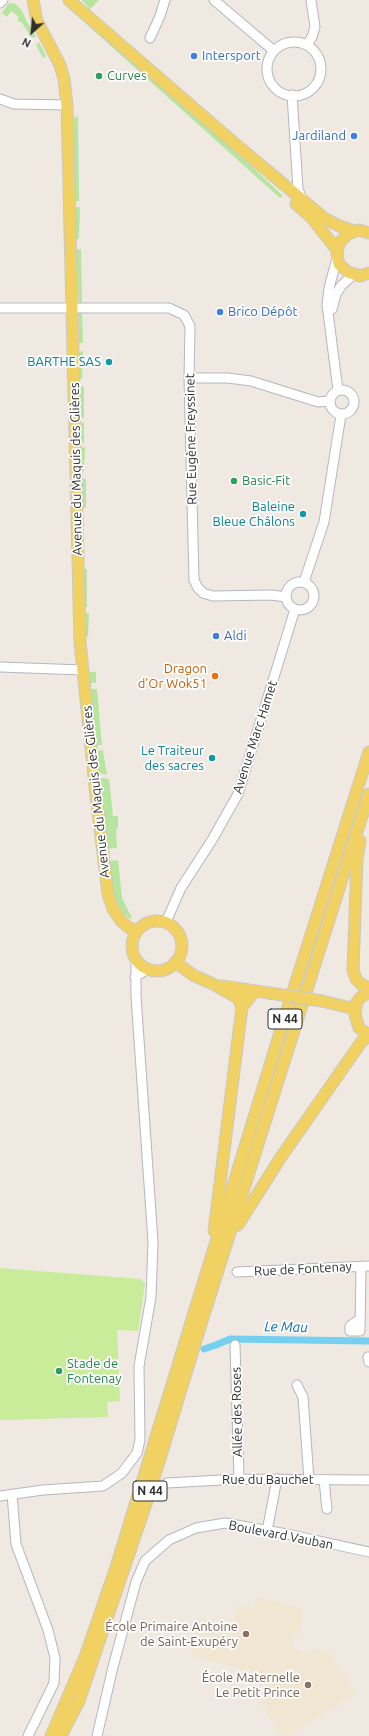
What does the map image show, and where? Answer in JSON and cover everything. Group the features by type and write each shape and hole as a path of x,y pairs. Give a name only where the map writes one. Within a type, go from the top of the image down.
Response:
{"main road":[{"name":"Avenue du Maquis des Glières","path":"33,0 37,21 60,65 64,79 67,105 80,642 82,670 108,894 113,909 122,922 136,932"},
{"path":"69,0 233,142 324,218 339,226 364,230"},
{"path":"233,142 250,161 311,217 337,254 343,268 353,275 368,274"},
{"path":"337,254 342,238 364,230"},
{"name":"N 44","path":"51,1736 73,1688 100,1617 285,1018 369,752"},
{"name":"N 44","path":"61,1736 79,1701 124,1571 369,794"},
{"path":"363,812 357,860 357,906 353,970 356,979 361,984 369,988"},
{"path":"152,921 166,922 175,929 181,940 182,948 180,955 175,962 162,970 148,968 136,959 132,946 136,932 146,923 152,921"},
{"path":"175,962 193,975 215,984 238,998 242,1007 217,1216 203,1286"},
{"path":"215,984 322,1001 355,1009"},
{"path":"242,1007 255,991"},
{"path":"229,1241 281,1157 362,1041 369,1036 359,1028 356,1022 355,1009 361,997 369,992"}],"street":[{"path":"0,3 3,0"},
{"path":"150,38 160,16 165,0"},
{"path":"214,0 274,51"},
{"path":"307,45 312,37 315,27 312,0"},
{"path":"289,42 298,42 307,45 314,51 319,59 321,75 314,87 302,94 292,95 277,89 268,75 270,58 274,51 281,45 289,42"},
{"path":"292,95 298,189 302,199"},
{"path":"0,99 14,104 67,105"},
{"path":"337,254 329,288 327,305 340,390"},
{"path":"340,390 342,374 332,318 332,305 341,286 353,275"},
{"name":"Rue Eugène Freyssinet","path":"0,308 169,308 184,315 190,326 189,378 194,580 198,588 203,593 213,596 271,595 286,597"},
{"path":"189,378 228,378 251,381 318,402 329,401"},
{"path":"340,390 350,393 353,397 354,405 349,412 341,415 334,412 329,405 332,394 340,390"},
{"path":"304,582 324,522 341,415"},
{"path":"304,582 311,588 314,596 313,600 311,604 304,609 295,609 288,604 286,592 291,584 304,582"},
{"name":"Avenue Marc Hamet","path":"166,922 181,888 212,840 238,794 295,609"},
{"path":"0,667 82,670"},
{"path":"0,1496 43,1490 103,1486 122,1473 137,1453 140,1440 139,1366 151,1297 153,1242 135,977 136,959"},
{"path":"135,977 148,968"},
{"path":"360,1320 365,1267"},
{"name":"Rue de Fontenay","path":"237,1272 365,1267"},
{"name":"Allée des Roses","path":"236,1344 239,1479"},
{"path":"296,1385 303,1397 309,1480"},
{"name":"Rue du Bauchet","path":"167,1483 239,1479 369,1480"},
{"path":"267,1531 277,1479"},
{"path":"324,1480 327,1509"},
{"path":"12,1494 16,1544 48,1630 55,1658 54,1683 28,1736"},
{"name":"Boulevard Vauban","path":"97,1736 136,1582 145,1561 168,1540 196,1528 225,1523 369,1552"}],"shaded area":[{"path":"257,1597 301,1608 303,1611 303,1618 300,1632 294,1636 292,1644 296,1649 311,1654 312,1649 331,1654 356,1694 288,1736 281,1736 261,1703 268,1675 191,1656 199,1618 233,1627 238,1605 254,1609"}],"green space":[{"path":"82,0 99,0 90,9"},
{"path":"9,3 16,4 22,11 36,36 32,38 22,23 17,20 19,17 11,11 7,17 2,13"},
{"path":"63,3 91,24 230,146 283,196 280,198"},
{"path":"39,42 46,56 43,58 36,45"},
{"path":"78,115 79,201 74,201 73,120"},
{"path":"75,207 80,207 79,239 76,239"},
{"path":"81,249 82,304 79,304 76,250"},
{"path":"82,312 83,343 78,343 77,316"},
{"path":"83,351 82,379 79,379 78,352"},
{"path":"84,386 84,418 80,418 79,387"},
{"path":"80,423 84,423 84,443 80,443"},
{"path":"85,447 84,471 81,471 81,448"},
{"path":"82,478 86,479 86,508 82,508"},
{"path":"83,569 87,569 87,607 84,607"},
{"path":"84,613 89,613 88,637 85,636"},
{"path":"87,672 96,672 96,683 88,683"},
{"path":"89,689 97,689 102,745 95,745"},
{"path":"103,750 107,775 99,773 96,751"},
{"path":"100,779 109,779 113,816 118,816 118,829 116,829 117,848 107,849"},
{"path":"118,860 122,898 132,918 130,919 122,912 115,899 111,881 109,861"},
{"name":"Stade de Fontenay","path":"0,1268 141,1279 145,1284 138,1331 117,1330 120,1401 107,1402 108,1417 0,1420"}],"waterway":[{"name":"Le Mau","path":"204,1349 230,1339 369,1341"}],"place":[{"name":"Intersport","path":"194,56"},
{"name":"Curves","path":"99,76"},
{"name":"Jardiland","path":"354,136"},
{"name":"Brico Dépôt","path":"220,312"},
{"name":"BARTHE SAS","path":"109,362"},
{"name":"Basic-Fit","path":"234,481"},
{"name":"Baleine Bleue Châlons","path":"303,514"},
{"name":"Aldi","path":"216,636"},
{"name":"Dragon d'Or Wok51","path":"215,676"},
{"name":"Le Traiteur des sacres","path":"212,758"},
{"name":"Stade de Fontenay","path":"59,1371"},
{"name":"École Primaire Antoine de Saint-Exupéry","path":"246,1634"},
{"name":"École Maternelle Le Petit Prince","path":"308,1685"}]}
